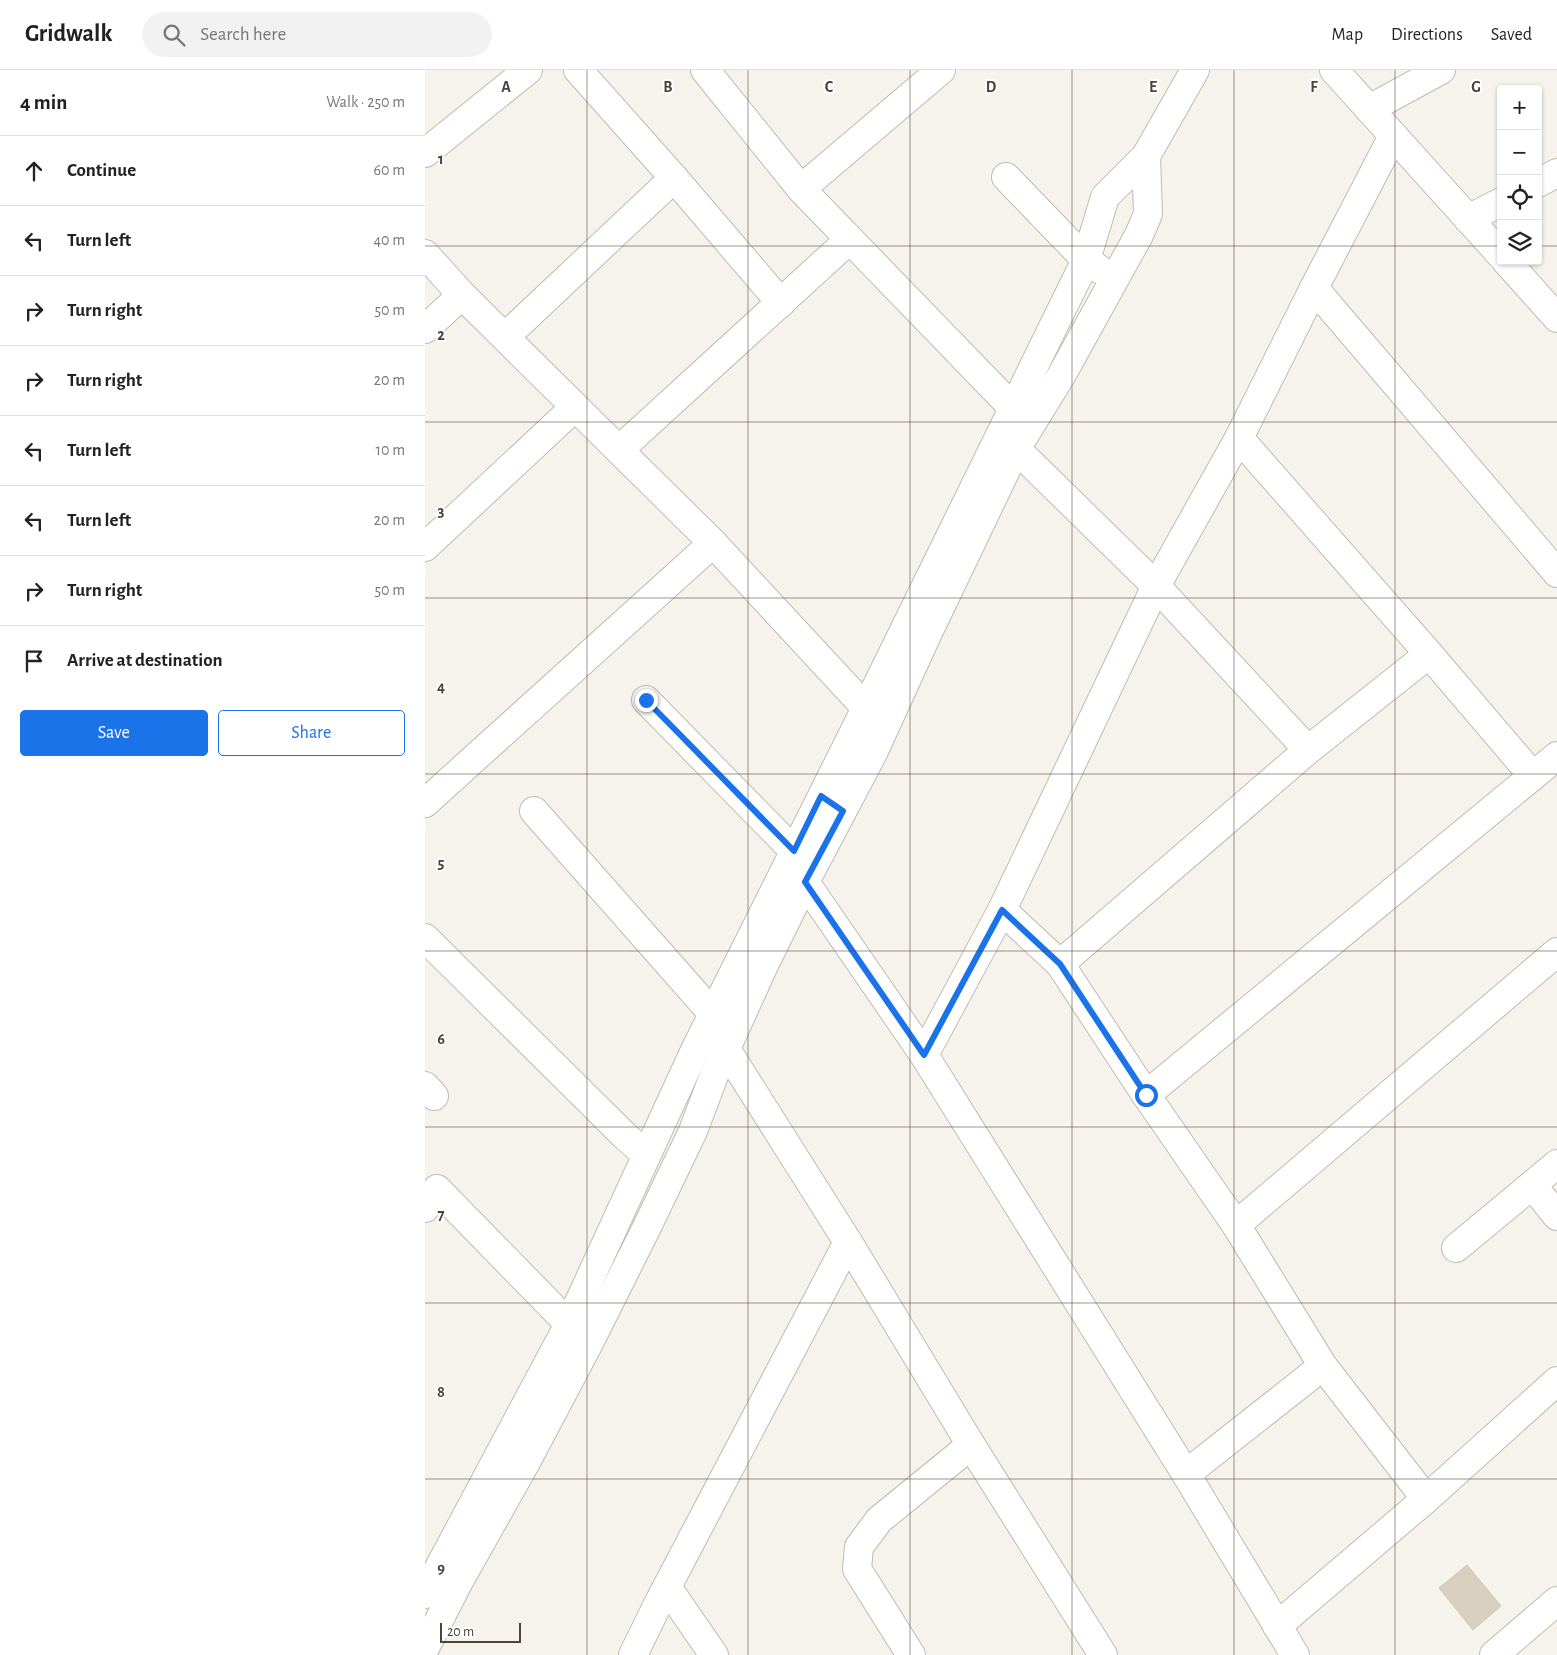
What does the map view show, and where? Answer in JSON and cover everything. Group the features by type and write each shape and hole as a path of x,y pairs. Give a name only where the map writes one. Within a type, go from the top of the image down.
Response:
{"street":[{"path":"425,153 528,70"},
{"path":"578,70 781,303"},
{"path":"705,70 801,189 1022,415"},
{"path":"801,189 941,70"},
{"path":"435,1655 425,1649 458,1583 525,1464 589,1343 693,1131 715,1073 764,965 805,882 865,708 1022,415 1085,260 1105,197 1146,156 1195,70"},
{"path":"1334,70 1497,251"},
{"path":"1369,109 1441,70"},
{"path":"924,1055 1002,910 1156,586 1239,438 1393,136"},
{"path":"1022,415 1061,376 1139,235 1147,214 1146,156"},
{"path":"1542,180 1557,173"},
{"path":"505,337 674,178"},
{"path":"1006,178 1085,260 1115,279"},
{"path":"1468,219 1497,204"},
{"path":"619,450 849,240"},
{"path":"425,254 462,295 713,544 865,708"},
{"path":"1510,265 1557,318"},
{"path":"1314,288 1557,573"},
{"path":"425,329 462,295"},
{"path":"425,548 575,407"},
{"path":"1239,438 1429,654 1533,776"},
{"path":"1008,441 1156,586 1309,750"},
{"path":"425,1594 569,1324 695,1050 794,851 873,754 926,637 1008,441"},
{"path":"425,803 713,544"},
{"path":"1060,964 1309,750 1429,654"},
{"path":"646,700 794,851"},
{"path":"1146,1095 1557,756"},
{"path":"534,811 713,1014"},
{"path":"805,882 924,1055 1186,1474 1295,1655"},
{"path":"1002,910 1060,964 1146,1095 1236,1225 1323,1366 1426,1498"},
{"path":"425,938 646,1155"},
{"path":"1236,1225 1557,952"},
{"path":"726,1049 848,1242 971,1445 1103,1655"},
{"path":"1456,1248 1557,1164"},
{"path":"1532,1185 1557,1216"},
{"path":"425,1208 437,1188 569,1324"},
{"path":"633,1655 848,1242"},
{"path":"1186,1474 1323,1366"},
{"path":"1277,1626 1426,1498 1557,1381"},
{"path":"911,1655 857,1569 859,1546 879,1520 971,1445"},
{"path":"667,1587 714,1655"},
{"path":"1494,1655 1557,1601"}],"building":[{"path":"1467,1565 1501,1606 1473,1630 1439,1588"}],"route":[{"path":"646,700 794,851 821,796 843,811 805,882 924,1055 1002,910 1060,964 1146,1095"}]}
